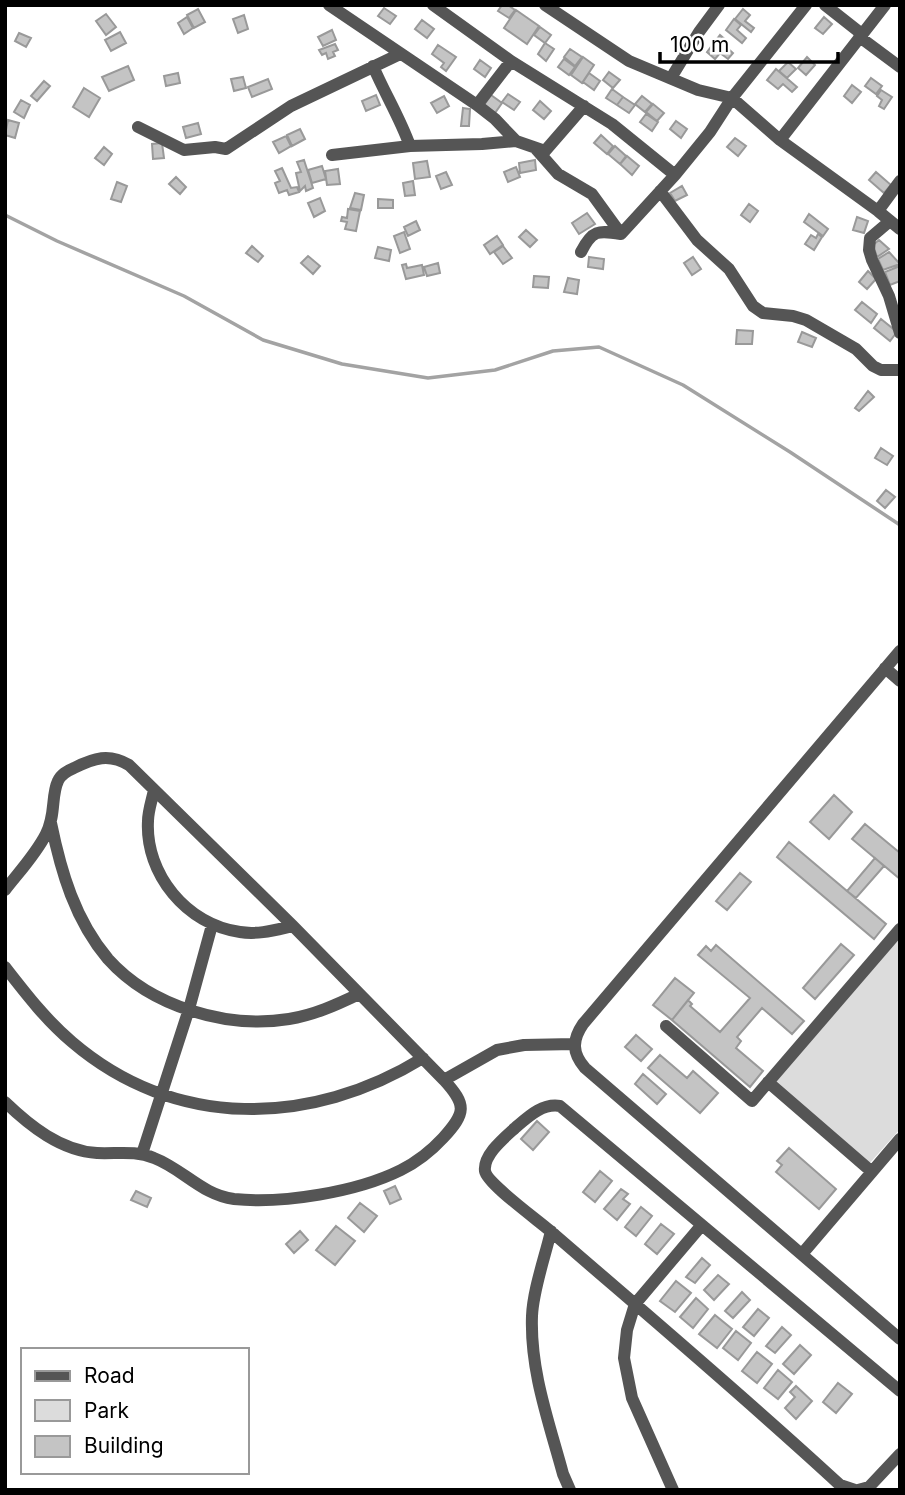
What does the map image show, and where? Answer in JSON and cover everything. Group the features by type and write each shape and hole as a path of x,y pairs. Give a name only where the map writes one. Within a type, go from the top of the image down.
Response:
{"street":[{"path":"329,5 477,105 516,141"},
{"path":"433,5 511,61 612,124 675,176"},
{"path":"671,78 719,5"},
{"path":"621,233 675,176 710,132 732,98 806,5"},
{"path":"825,5 858,31 861,38 900,67"},
{"path":"780,141 885,5"},
{"path":"549,6 629,61 698,90 732,98 780,141 895,225 870,238 869,250 900,333"},
{"path":"138,127 184,150 215,147 226,149 291,106 400,54"},
{"path":"477,105 511,61"},
{"path":"373,66 393,109 401,119 410,146"},
{"path":"332,155 410,146 516,141 545,151 584,106"},
{"path":"536,148 558,174 592,194 621,233"},
{"path":"878,211 900,181"},
{"path":"660,191 697,240 729,269 753,306 763,313 806,320 856,349 873,366 881,370 900,370"},
{"path":"581,252 593,234 604,230 621,233"},
{"path":"900,651 583,1024 574,1044 575,1053 585,1068 900,1339"},
{"path":"885,668 900,681"},
{"path":"5,890 38,846 51,822 56,786 61,777 91,759 107,757 122,761 293,926 423,1058 457,1094 462,1108 458,1122 440,1141 402,1170 343,1189 292,1197 235,1199 200,1187 162,1161 142,1154 92,1153 71,1149 40,1130 5,1102"},
{"path":"154,790 148,821 151,853 164,883 185,908 212,925 239,932 267,933 293,926"},
{"path":"51,822 64,879 75,908 103,952 133,981 160,998 213,1016 263,1021 313,1014 359,994"},
{"path":"142,1154 163,1096 212,925"},
{"path":"666,1026 752,1101 900,929"},
{"path":"5,967 35,1006 73,1043 116,1073 163,1096 208,1107 256,1110 303,1106 360,1090 392,1077 423,1058"},
{"path":"444,1080 497,1050 524,1045 574,1044"},
{"path":"768,1082 872,1172"},
{"path":"900,1391 561,1106 551,1105 533,1113 508,1134 485,1163 488,1179 635,1304 840,1485 856,1490 869,1487 900,1454"},
{"path":"802,1254 900,1139"},
{"path":"673,1490 632,1398 624,1358 626,1330 635,1304 701,1226"},
{"path":"551,1231 532,1313 532,1343 536,1375 570,1490"}],"green space":[{"path":"900,936 900,1129 869,1164 774,1082"}],"building":[{"path":"502,5 508,5 515,10 509,18 498,11"},
{"path":"384,8 396,16 390,24 378,16"},
{"path":"198,9 205,22 194,28 187,15"},
{"path":"743,9 750,15 745,21 754,28 751,32 735,19"},
{"path":"516,10 539,26 527,44 504,28"},
{"path":"106,14 116,27 106,35 96,21"},
{"path":"244,15 248,29 238,33 233,19"},
{"path":"187,17 193,28 184,34 178,23"},
{"path":"824,17 832,24 823,34 815,28"},
{"path":"734,19 741,25 737,30 746,38 742,43 726,30"},
{"path":"422,20 434,29 427,38 415,29"},
{"path":"540,27 551,35 545,43 534,35"},
{"path":"332,30 336,40 323,46 318,37"},
{"path":"120,32 126,43 111,51 105,40"},
{"path":"19,33 31,38 26,47 15,41"},
{"path":"720,35 728,42 725,46 733,53 728,59 720,53 715,59 707,52"},
{"path":"545,43 554,49 546,61 538,54"},
{"path":"335,44 338,50 333,52 335,56 328,59 326,53 322,55 319,50"},
{"path":"438,45 456,57 446,71 441,67 444,63 432,54"},
{"path":"570,49 582,57 575,66 564,57"},
{"path":"583,57 594,65 582,83 571,75"},
{"path":"807,57 815,65 806,75 798,68"},
{"path":"564,59 575,67 569,75 558,67"},
{"path":"480,60 491,68 485,77 474,69"},
{"path":"788,62 796,69 787,78 779,71"},
{"path":"128,66 134,80 109,91 102,77"},
{"path":"776,69 797,87 792,92 783,84 778,89 767,80"},
{"path":"609,72 620,80 613,88 603,80"},
{"path":"178,73 180,83 166,86 164,76"},
{"path":"589,73 600,81 594,90 583,82"},
{"path":"243,77 246,88 234,91 231,79"},
{"path":"871,78 882,86 876,94 865,86"},
{"path":"268,79 272,89 252,97 248,87"},
{"path":"44,81 50,86 37,101 31,96"},
{"path":"852,85 861,92 852,103 844,96"},
{"path":"84,88 100,98 89,117 73,107"},
{"path":"612,89 623,97 617,105 606,98"},
{"path":"881,90 892,97 884,109 879,106 882,100 877,96"},
{"path":"508,94 520,102 514,110 502,102"},
{"path":"376,95 380,105 366,111 362,101"},
{"path":"491,95 502,103 495,113 484,105"},
{"path":"444,96 449,106 437,113 431,103"},
{"path":"642,96 652,104 645,112 635,104"},
{"path":"623,97 635,105 629,113 617,105"},
{"path":"21,100 30,105 24,118 14,112"},
{"path":"540,101 551,111 544,119 533,110"},
{"path":"653,104 664,113 657,121 646,112"},
{"path":"463,108 470,109 469,126 461,126"},
{"path":"646,114 658,122 652,131 640,122"},
{"path":"8,120 19,123 15,138 5,135"},
{"path":"676,121 687,129 681,138 670,129"},
{"path":"198,123 201,134 186,138 183,127"},
{"path":"300,129 305,139 292,146 287,135"},
{"path":"601,135 613,146 607,154 594,143"},
{"path":"286,136 291,146 279,153 273,142"},
{"path":"735,138 746,146 738,156 727,147"},
{"path":"162,143 164,158 153,159 152,144"},
{"path":"615,146 626,156 620,164 608,154"},
{"path":"104,147 112,154 104,165 95,158"},
{"path":"627,156 639,166 632,175 620,164"},
{"path":"304,160 313,188 306,191 305,186 300,191 296,173 301,172 297,162"},
{"path":"535,160 536,170 520,173 519,163"},
{"path":"427,161 430,177 415,179 413,163"},
{"path":"322,166 326,179 312,183 308,170"},
{"path":"516,167 520,177 508,182 504,172"},
{"path":"282,168 291,188 297,187 299,192 289,195 287,190 279,193 275,183 280,181 275,171"},
{"path":"338,169 340,184 327,185 325,171"},
{"path":"446,172 452,185 441,189 436,176"},
{"path":"876,172 891,185 884,193 869,180"},
{"path":"176,177 186,187 180,194 169,184"},
{"path":"413,181 415,195 405,196 403,183"},
{"path":"117,182 127,186 121,202 111,199"},
{"path":"682,186 687,195 675,201 670,193"},
{"path":"355,193 364,195 361,210 350,208"},
{"path":"320,198 325,211 314,217 308,203"},
{"path":"378,199 393,200 393,208 378,208"},
{"path":"749,204 758,211 750,222 741,215"},
{"path":"348,209 360,211 356,231 345,229 347,222 341,221 342,217 347,218"},
{"path":"587,213 595,224 579,234 572,223"},
{"path":"809,214 828,229 823,236 804,222"},
{"path":"857,217 868,221 864,233 853,230"},
{"path":"416,221 420,230 408,236 404,227"},
{"path":"526,230 537,240 530,247 519,237"},
{"path":"404,232 410,249 400,253 394,236"},
{"path":"818,234 822,237 814,250 805,244 811,235 816,238"},
{"path":"497,236 503,245 490,254 484,245"},
{"path":"879,240 889,249 877,257 873,245"},
{"path":"252,246 263,256 258,262 246,253"},
{"path":"503,246 512,258 503,264 494,252"},
{"path":"378,247 391,250 389,261 375,258"},
{"path":"889,252 900,264 883,270 878,259"},
{"path":"308,256 320,266 313,274 301,263"},
{"path":"589,257 604,259 603,269 588,267"},
{"path":"693,257 701,269 692,275 684,263"},
{"path":"438,263 440,273 427,276 424,267"},
{"path":"406,264 407,268 422,265 424,275 406,279 402,265"},
{"path":"900,266 900,281 890,285 885,272"},
{"path":"868,271 876,279 867,289 859,282"},
{"path":"534,276 549,277 548,288 533,287"},
{"path":"568,278 579,280 577,294 564,292"},
{"path":"862,302 877,314 871,323 855,310"},
{"path":"881,319 897,332 890,341 874,328"},
{"path":"737,330 753,331 752,344 736,344"},
{"path":"802,332 816,338 812,347 798,342"},
{"path":"868,391 874,397 859,411 855,408"},
{"path":"881,448 893,456 887,465 875,458"},
{"path":"886,490 895,497 885,508 877,501"},
{"path":"834,795 852,812 829,839 810,822"},
{"path":"865,824 900,853 900,879 852,839"},
{"path":"789,842 886,924 874,939 777,857"},
{"path":"875,858 884,866 856,898 847,891"},
{"path":"740,873 751,882 727,910 716,901"},
{"path":"841,944 854,955 815,999 803,988"},
{"path":"716,945 804,1021 792,1034 762,1008 737,1037 741,1041 736,1048 763,1071 750,1087 672,1020 688,1000 692,1004 690,1006 720,1032 750,998 698,955 706,946 711,951"},
{"path":"675,978 694,993 672,1020 653,1005"},
{"path":"636,1035 652,1049 641,1061 625,1047"},
{"path":"660,1055 687,1078 693,1071 718,1093 700,1113 648,1068"},
{"path":"643,1074 666,1094 657,1104 635,1084"},
{"path":"537,1121 549,1132 533,1150 521,1139"},
{"path":"789,1148 836,1189 819,1209 776,1172 782,1165 777,1161"},
{"path":"600,1171 612,1181 595,1202 583,1192"},
{"path":"395,1186 401,1199 390,1204 384,1191"},
{"path":"621,1189 628,1194 623,1199 630,1204 617,1220 604,1209"},
{"path":"136,1191 151,1198 147,1207 131,1200"},
{"path":"360,1203 377,1216 364,1232 348,1218"},
{"path":"641,1207 652,1216 636,1236 625,1227"},
{"path":"661,1224 674,1234 657,1254 645,1244"},
{"path":"336,1226 355,1241 335,1265 316,1250"},
{"path":"300,1231 308,1240 294,1253 286,1244"},
{"path":"702,1258 710,1265 695,1283 686,1277"},
{"path":"718,1275 729,1284 714,1300 704,1290"},
{"path":"676,1281 691,1293 675,1312 660,1301"},
{"path":"742,1292 750,1300 733,1318 725,1311"},
{"path":"696,1298 708,1309 693,1328 680,1317"},
{"path":"758,1309 769,1318 754,1336 743,1327"},
{"path":"715,1315 732,1329 717,1348 699,1334"},
{"path":"782,1327 791,1335 775,1353 766,1346"},
{"path":"736,1331 751,1343 738,1360 723,1348"},
{"path":"800,1345 811,1355 794,1374 783,1364"},
{"path":"757,1352 772,1364 757,1383 742,1371"},
{"path":"778,1370 792,1382 778,1399 764,1388"},
{"path":"838,1383 852,1394 836,1413 823,1402"},
{"path":"796,1386 812,1401 796,1419 785,1408 795,1397 790,1392"}],"waterway":[{"path":"5,215 57,241 184,296 263,340 342,364 428,378 495,370 553,351 599,347 683,385 900,525"}]}
